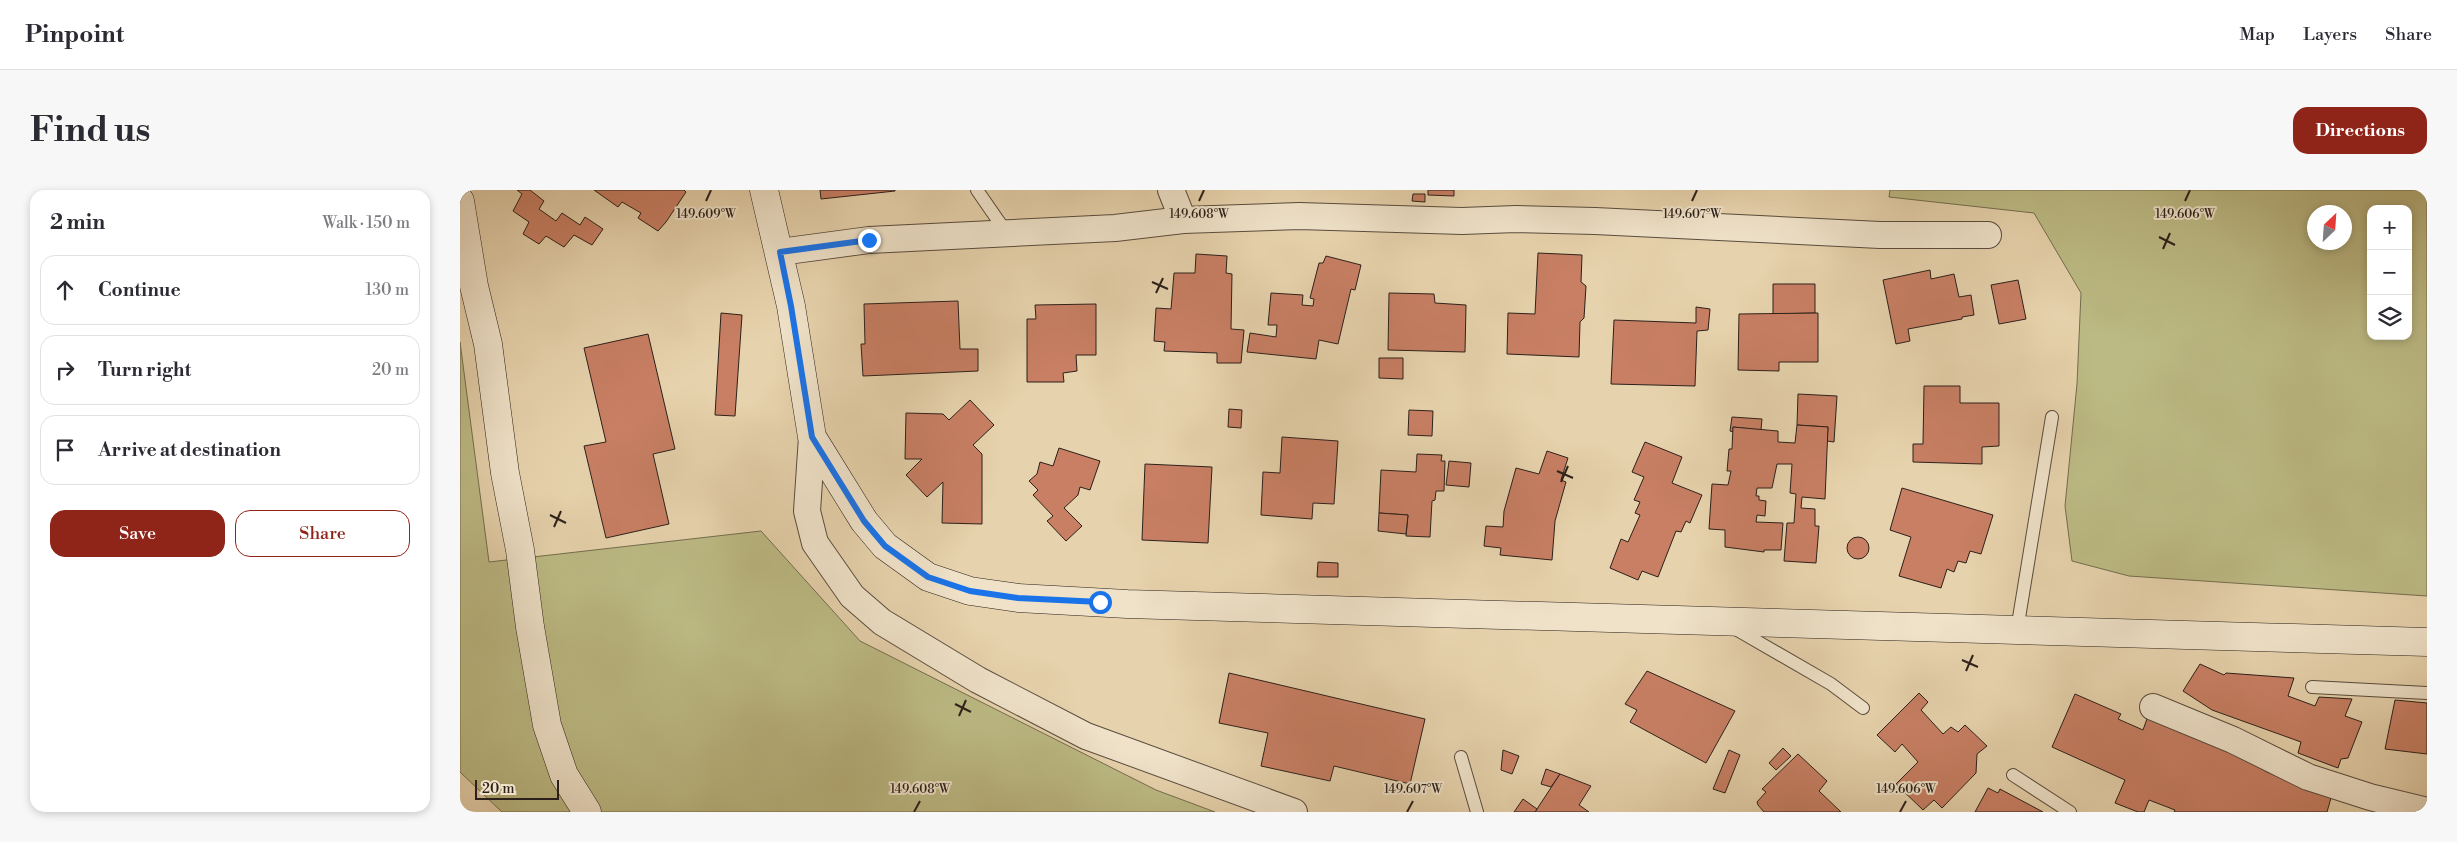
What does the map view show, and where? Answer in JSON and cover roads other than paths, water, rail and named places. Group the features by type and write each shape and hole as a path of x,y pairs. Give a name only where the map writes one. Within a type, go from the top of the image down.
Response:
{"main road":[{"path":"764,190 780,252 791,306 812,437 864,521 885,546 928,577 981,593 1025,598 1127,604 2427,642"},
{"path":"460,201 474,286 488,344 505,473 520,550 530,627 547,725 564,775 587,812"}],"street":[{"path":"1171,190 1183,220"},
{"path":"780,252 869,240 1115,228 1183,220 1299,216 1462,222 1516,220 1880,235 1988,235"},
{"path":"812,437 807,511 815,543 852,596 882,622 978,680 1086,736 1294,812"},
{"path":"2153,707 2233,740 2308,777 2370,797 2427,811"}],"lane":[{"path":"977,190 1006,232"},
{"path":"2017,630 2052,417"},
{"path":"1721,621 1831,684 1863,708"},
{"path":"2312,687 2427,693"},
{"path":"1461,757 1477,812"},
{"path":"2013,775 2070,812"}]}
